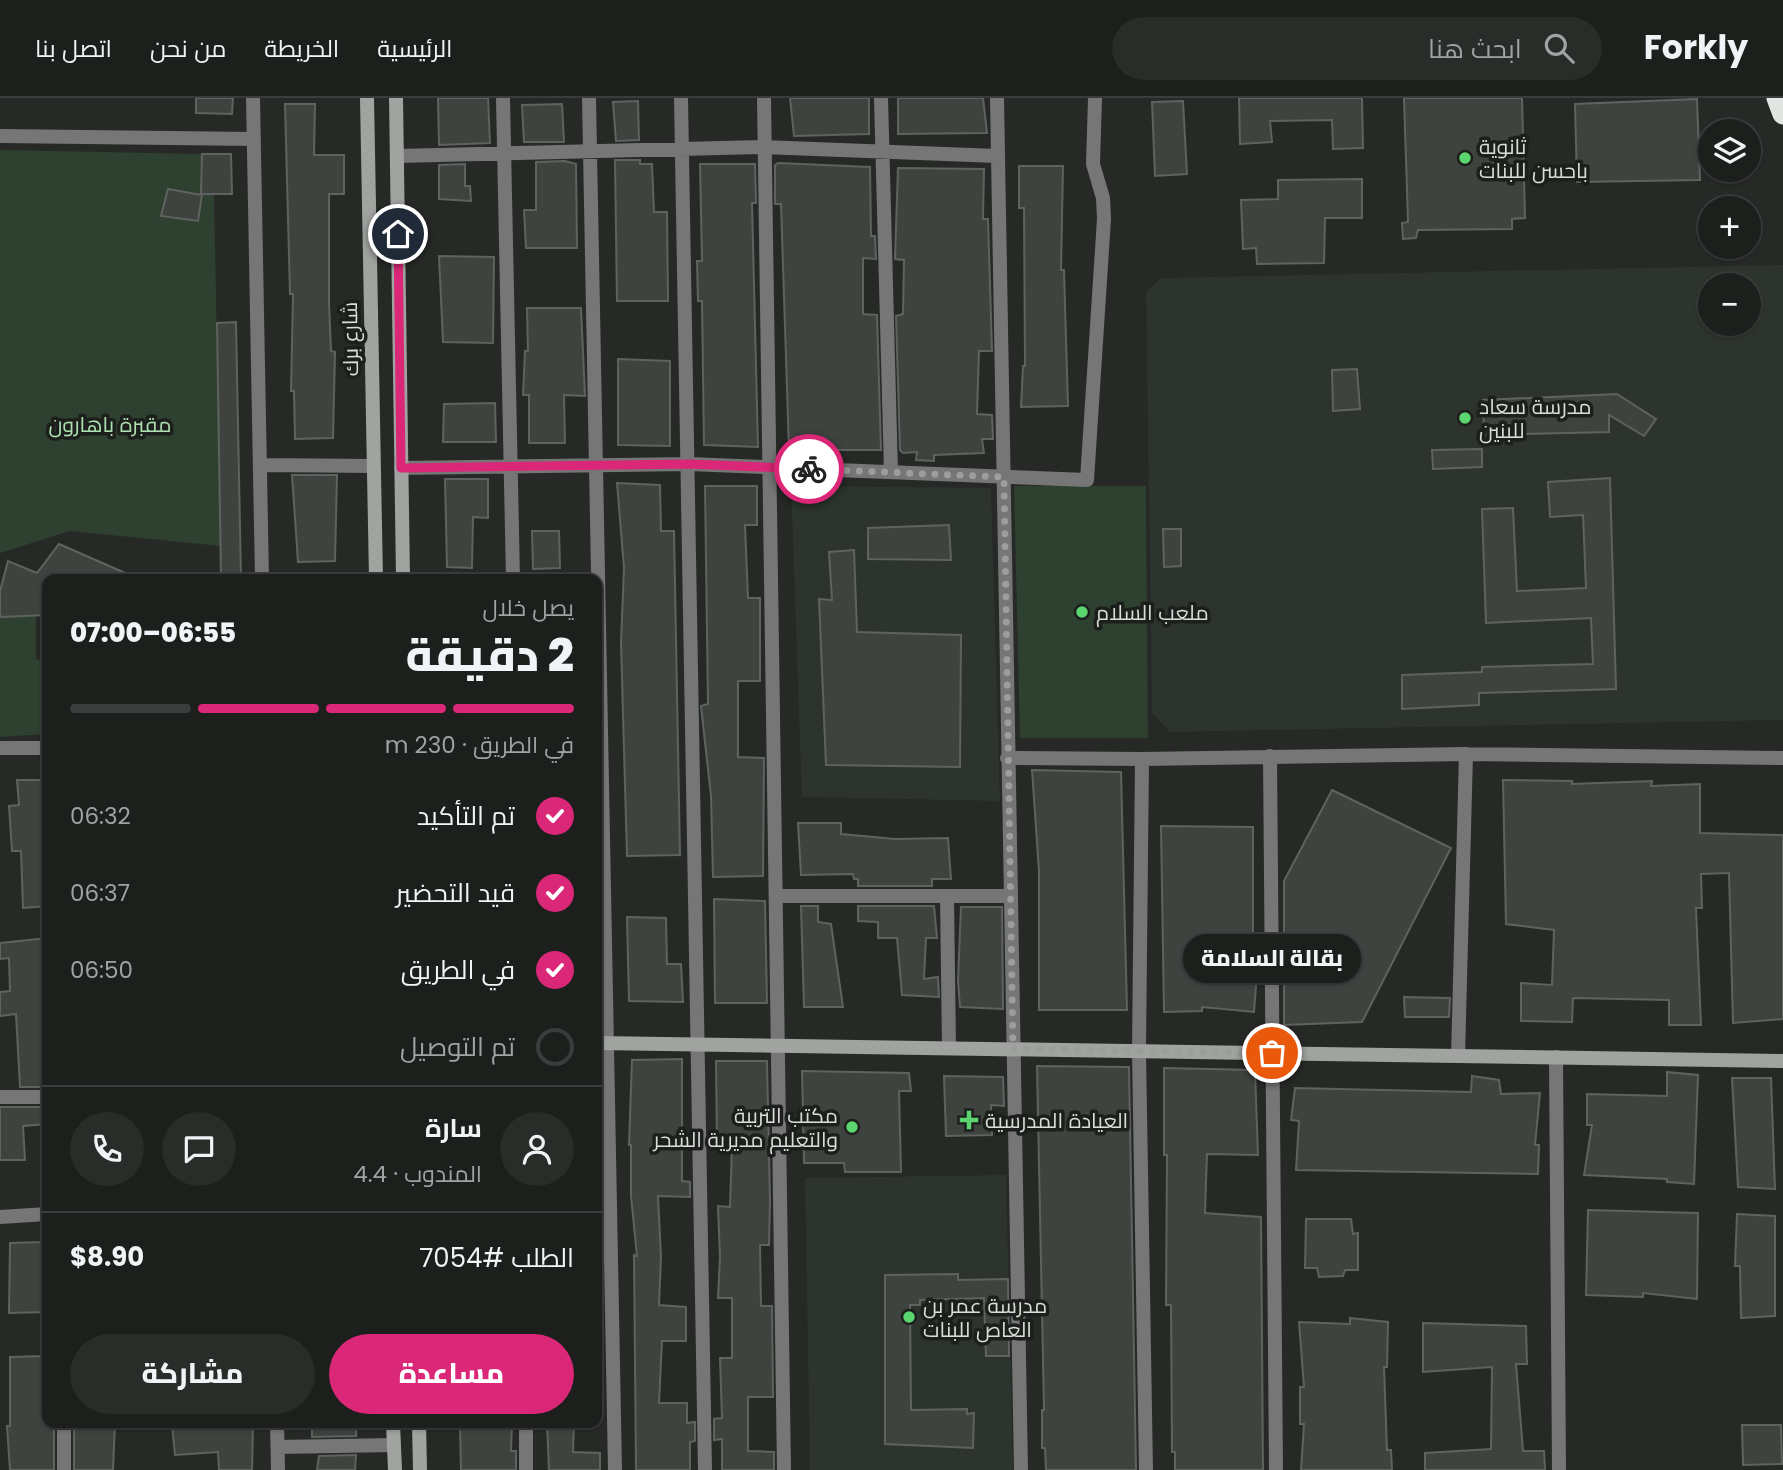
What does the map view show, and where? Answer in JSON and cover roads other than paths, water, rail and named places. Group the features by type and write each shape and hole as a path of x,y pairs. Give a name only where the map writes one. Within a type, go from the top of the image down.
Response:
{"highway":[{"path":"1777,98 1783,114"}],"street":[{"path":"253,98 262,574"},
{"name":"شارع برك","path":"367,98 376,574"},
{"path":"396,98 403,574"},
{"path":"503,98 513,574"},
{"path":"589,98 596,574"},
{"path":"681,98 705,1470"},
{"path":"764,98 762,147 771,467 784,1470"},
{"path":"881,98 891,472"},
{"path":"997,98 1021,1470"},
{"path":"401,468 689,464 1087,480 1104,219 1103,198 1093,163 1095,98"},
{"path":"0,136 254,139"},
{"path":"397,156 590,149 762,147 997,156"},
{"path":"260,466 373,466"},
{"path":"0,748 42,748"},
{"path":"1007,758 1142,759 1466,754 1783,758"},
{"path":"1458,1056 1466,754"},
{"path":"1270,756 1276,1470"},
{"path":"1142,759 1139,1051 1146,1470"},
{"path":"777,896 1010,896"},
{"path":"947,896 949,1048"},
{"path":"615,1470 602,1043 1783,1061"},
{"path":"1556,1057 1559,1470"},
{"path":"0,1097 42,1097"},
{"path":"0,1217 42,1214"},
{"path":"64,1428 64,1470"},
{"path":"277,1428 278,1470"},
{"path":"394,1428 395,1470"},
{"path":"419,1428 420,1470"},
{"path":"526,1428 526,1470"},
{"path":"278,1447 394,1445"}],"place":[{"name":"ثانوية باحسن للبنات","path":"1465,158"},
{"name":"مدرسة سعاد للبنين","path":"1465,418"},
{"name":"ملعب السلام","path":"1082,612"},
{"name":"بقالة السلامة","path":"1272,1053"},
{"name":"العيادة المدرسية","path":"969,1120"},
{"name":"مكتب التربية والتعليم مديرية الشحر","path":"852,1127"},
{"name":"مدرسة عمر بن العاص للبنات","path":"909,1317"}],"park label":[{"name":"مقبرة باهارون","path":"110,424"}]}
